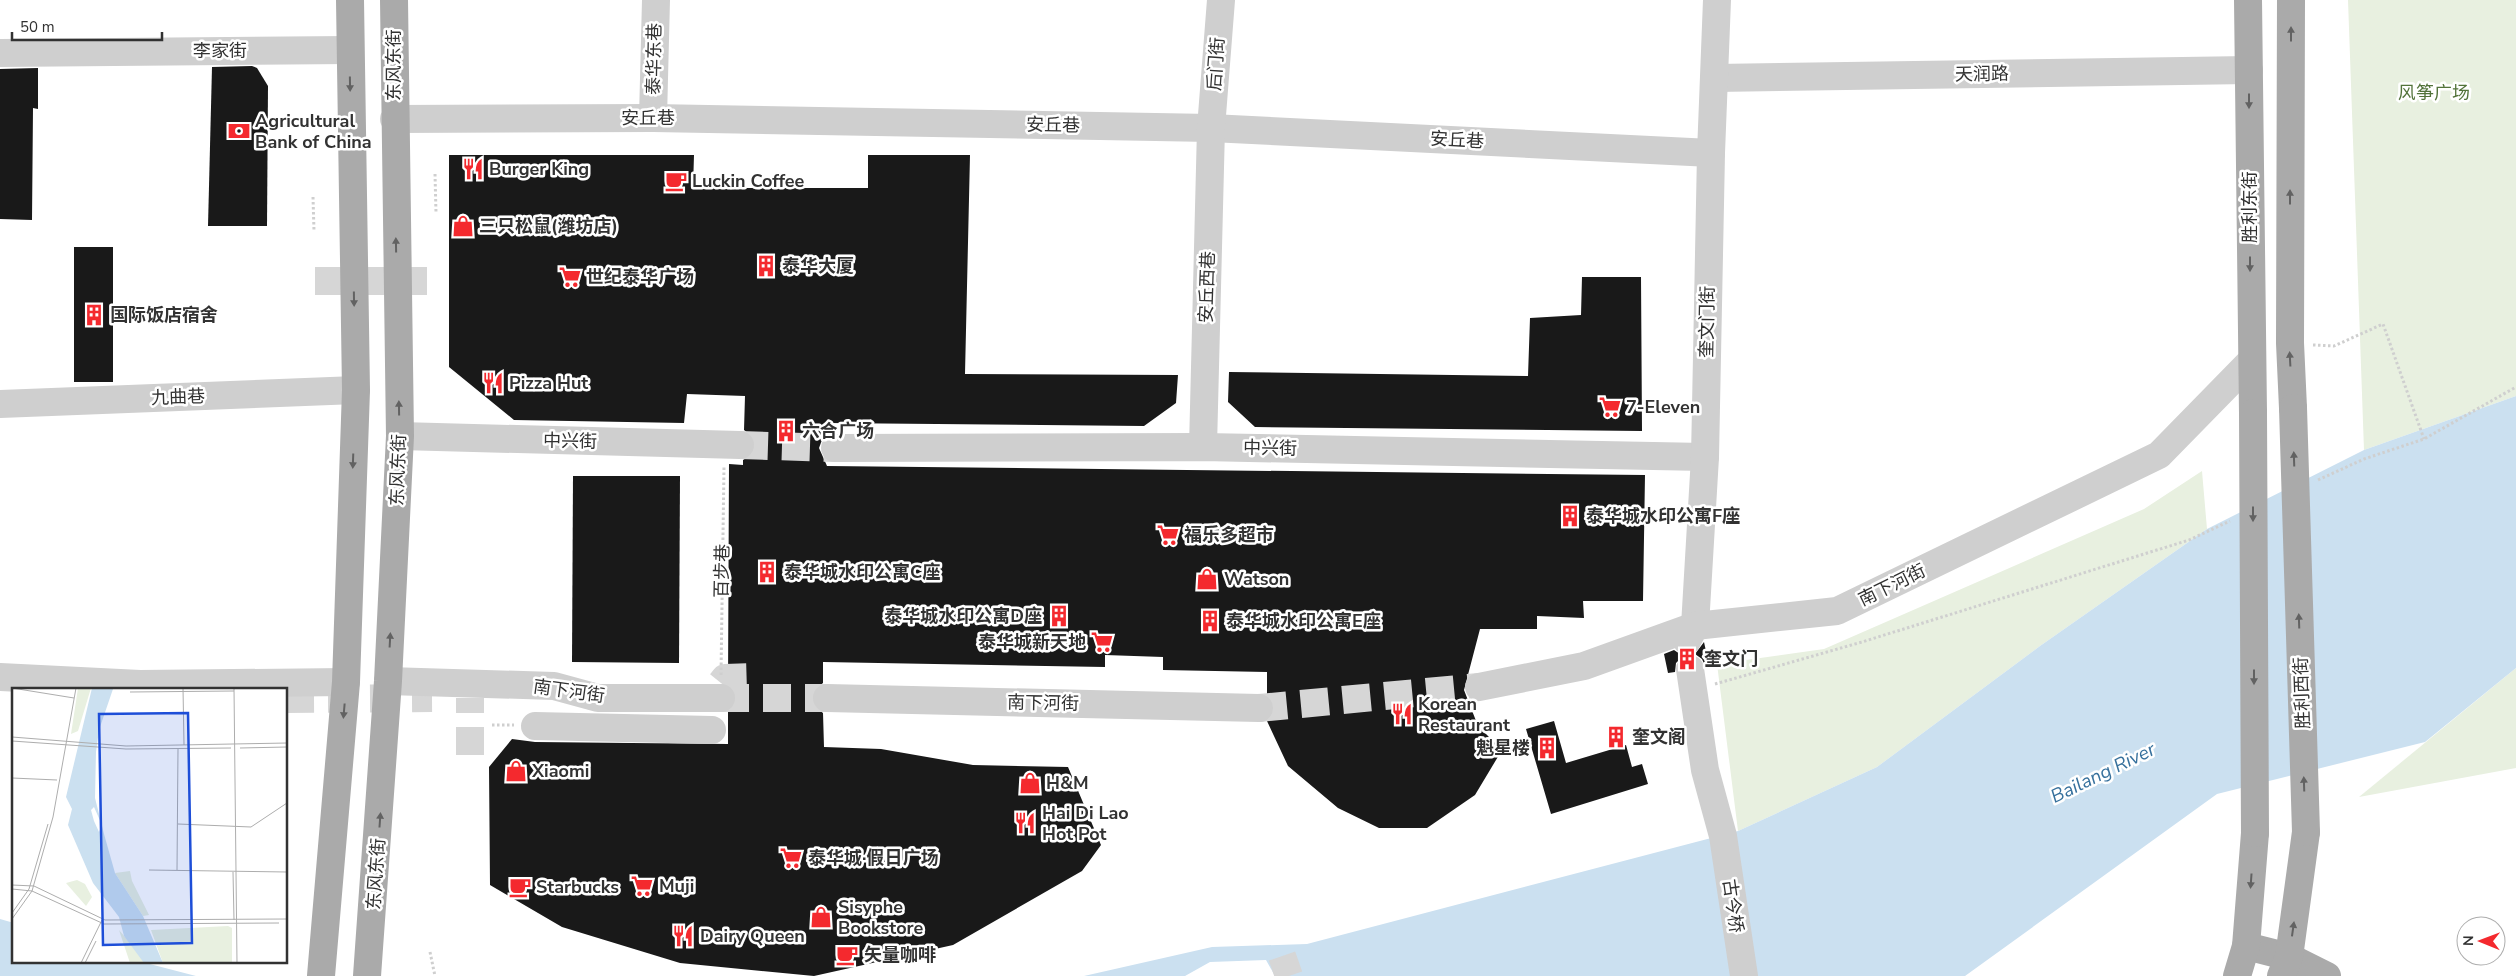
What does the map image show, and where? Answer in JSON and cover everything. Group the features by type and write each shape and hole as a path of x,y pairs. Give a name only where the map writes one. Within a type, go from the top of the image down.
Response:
{"main road":[{"path":"321,976 326,938 346,682 356,390 350,0"},
{"name":"东风东街","path":"368,976 388,681 400,436 394,119 394,0"},
{"name":"胜利东街","path":"2246,946 2255,833 2253,413 2248,0"},
{"path":"2290,343 2292,0"},
{"name":"胜利西街","path":"2285,966 2306,832 2290,343"},
{"path":"2240,975 2246,946 2285,966 2327,976"}],"street":[{"name":"泰华东巷","path":"653,118 656,0"},
{"name":"后门街","path":"1211,128 1221,0"},
{"name":"奎文门街","path":"1717,0 1711,153 1705,457 1691,657 1705,770 1723,836"},
{"name":"李家街","path":"0,52 350,50"},
{"name":"天润路","path":"1715,78 2249,70"},
{"name":"安丘巷","path":"394,119 653,118 1211,128 1711,153"},
{"name":"安丘西巷","path":"1203,447 1211,128"},
{"name":"南下河街","path":"1479,687 1584,666 1691,657 1837,611 2159,455 2251,361"},
{"name":"九曲巷","path":"0,404 356,390"},
{"name":"中兴街","path":"400,436 732,445"},
{"name":"中兴街","path":"836,448 1203,447 1705,457"},
{"path":"0,678 147,687 346,682"},
{"name":"南下河街","path":"388,681 554,686 598,698 642,698 721,691"},
{"path":"432,698 598,698"},
{"name":"南下河街","path":"827,698 1259,708"},
{"path":"535,726 712,730"},
{"name":"古今桥","path":"1723,836 1744,976"}],"path":[{"path":"435,174 436,213"},
{"path":"313,197 314,231"},
{"path":"2290,343 2334,346 2383,324 2424,439"},
{"path":"2312,483 2364,459 2424,439 2516,387"},
{"name":"百步巷","path":"721,691 732,445"},
{"path":"1691,657 1862,642 2180,542 2233,519"},
{"path":"430,952 435,976"}],"green space":[{"name":"风筝广场","path":"2348,0 2516,0 2516,396 2364,450"},
{"path":"2202,471 2207,529 2040,646 1877,767 1738,831 1717,664 1824,649 2144,509"},
{"path":"2516,668 2516,768 2359,797"}],"water":[{"name":"Bailang River","path":"2516,396 2516,668 2425,742 2217,794 1965,976 1275,976 1266,960 1210,962 1185,976 1084,976 1212,947 1307,944 1738,831 1877,767 2040,646 2207,529 2364,450"},
{"path":"0,919 12,922 12,964 150,964 196,976 0,976"}],"building":[{"name":"Agricultural Bank of China","path":"252,66 257,68 268,86 267,226 208,226 212,67"},
{"path":"38,68 38,109 33,108 32,220 0,219 0,69"},
{"path":"449,155 694,155 693,188 868,188 868,155 970,155 965,374 1178,375 1176,403 1144,426 828,423 828,434 822,440 819,448 827,466 1645,475 1643,601 1583,601 1584,618 1537,616 1537,629 1480,629 1464,690 1478,726 1502,750 1475,795 1427,828 1379,828 1338,808 1288,766 1267,721 1273,716 1275,708 1272,700 1267,695 1267,672 1163,670 1163,657 1105,655 1105,667 823,662 823,683 814,690 811,698 814,706 823,713 824,747 881,749 973,765 1068,767 1101,845 1082,871 953,945 814,976 680,963 562,927 490,885 489,767 512,739 535,742 728,744 728,712 734,706 737,698 735,691 728,684 729,464 743,465 743,460 753,454 756,445 753,437 744,430 745,396 687,394 684,423 514,420 449,367"},
{"name":"国际饭店宿舍","path":"74,247 113,247 113,382 74,382"},
{"path":"1582,277 1641,277 1642,431 1255,427 1228,402 1229,372 1528,376 1530,318 1581,315"},
{"path":"573,476 680,476 679,663 572,662"},
{"path":"1704,642 1709,665 1705,666 1702,659 1695,654"},
{"path":"1674,650 1683,656 1676,663 1675,672 1668,673 1664,654"},
{"path":"1554,721 1566,763 1626,745 1632,767 1642,764 1648,784 1551,814 1526,729"}],"tunnel":[{"path":"315,281 437,281"},
{"path":"740,445 835,448"},
{"path":"721,683 725,678 758,677"},
{"path":"1259,708 1479,687"},
{"path":"288,699 432,698"},
{"path":"470,698 470,755"},
{"path":"721,698 827,698"},
{"path":"1282,956 1289,976"}],"place":[{"name":"Agricultural Bank of China","path":"239,131"},
{"name":"Burger King","path":"473,169"},
{"name":"Luckin Coffee","path":"676,181"},
{"name":"三只松鼠(潍坊店)","path":"463,226"},
{"name":"泰华大厦","path":"766,266"},
{"name":"世纪泰华广场","path":"570,277"},
{"name":"国际饭店宿舍","path":"94,315"},
{"name":"Pizza Hut","path":"493,383"},
{"name":"7-Eleven","path":"1610,407"},
{"name":"六合广场","path":"786,431"},
{"name":"泰华城水印公寓F座","path":"1570,516"},
{"name":"福乐多超市","path":"1168,535"},
{"name":"泰华城水印公寓C座","path":"767,572"},
{"name":"Watson","path":"1207,579"},
{"name":"泰华城水印公寓D座","path":"1059,616"},
{"name":"泰华城水印公寓E座","path":"1210,621"},
{"name":"泰华城新天地","path":"1102,642"},
{"name":"奎文门","path":"1687,659"},
{"name":"Korean Restaurant","path":"1402,714"},
{"name":"奎文阁","path":"1616,737"},
{"name":"魁星楼","path":"1547,748"},
{"name":"Xiaomi","path":"516,771"},
{"name":"H&M","path":"1030,783"},
{"name":"Hai Di Lao Hot Pot","path":"1025,823"},
{"name":"泰华城·假日广场","path":"791,858"},
{"name":"Muji","path":"642,886"},
{"name":"Starbucks","path":"520,887"},
{"name":"Sisyphe Bookstore","path":"821,917"},
{"name":"Dairy Queen","path":"683,936"},
{"name":"矢量咖啡","path":"847,955"}]}
